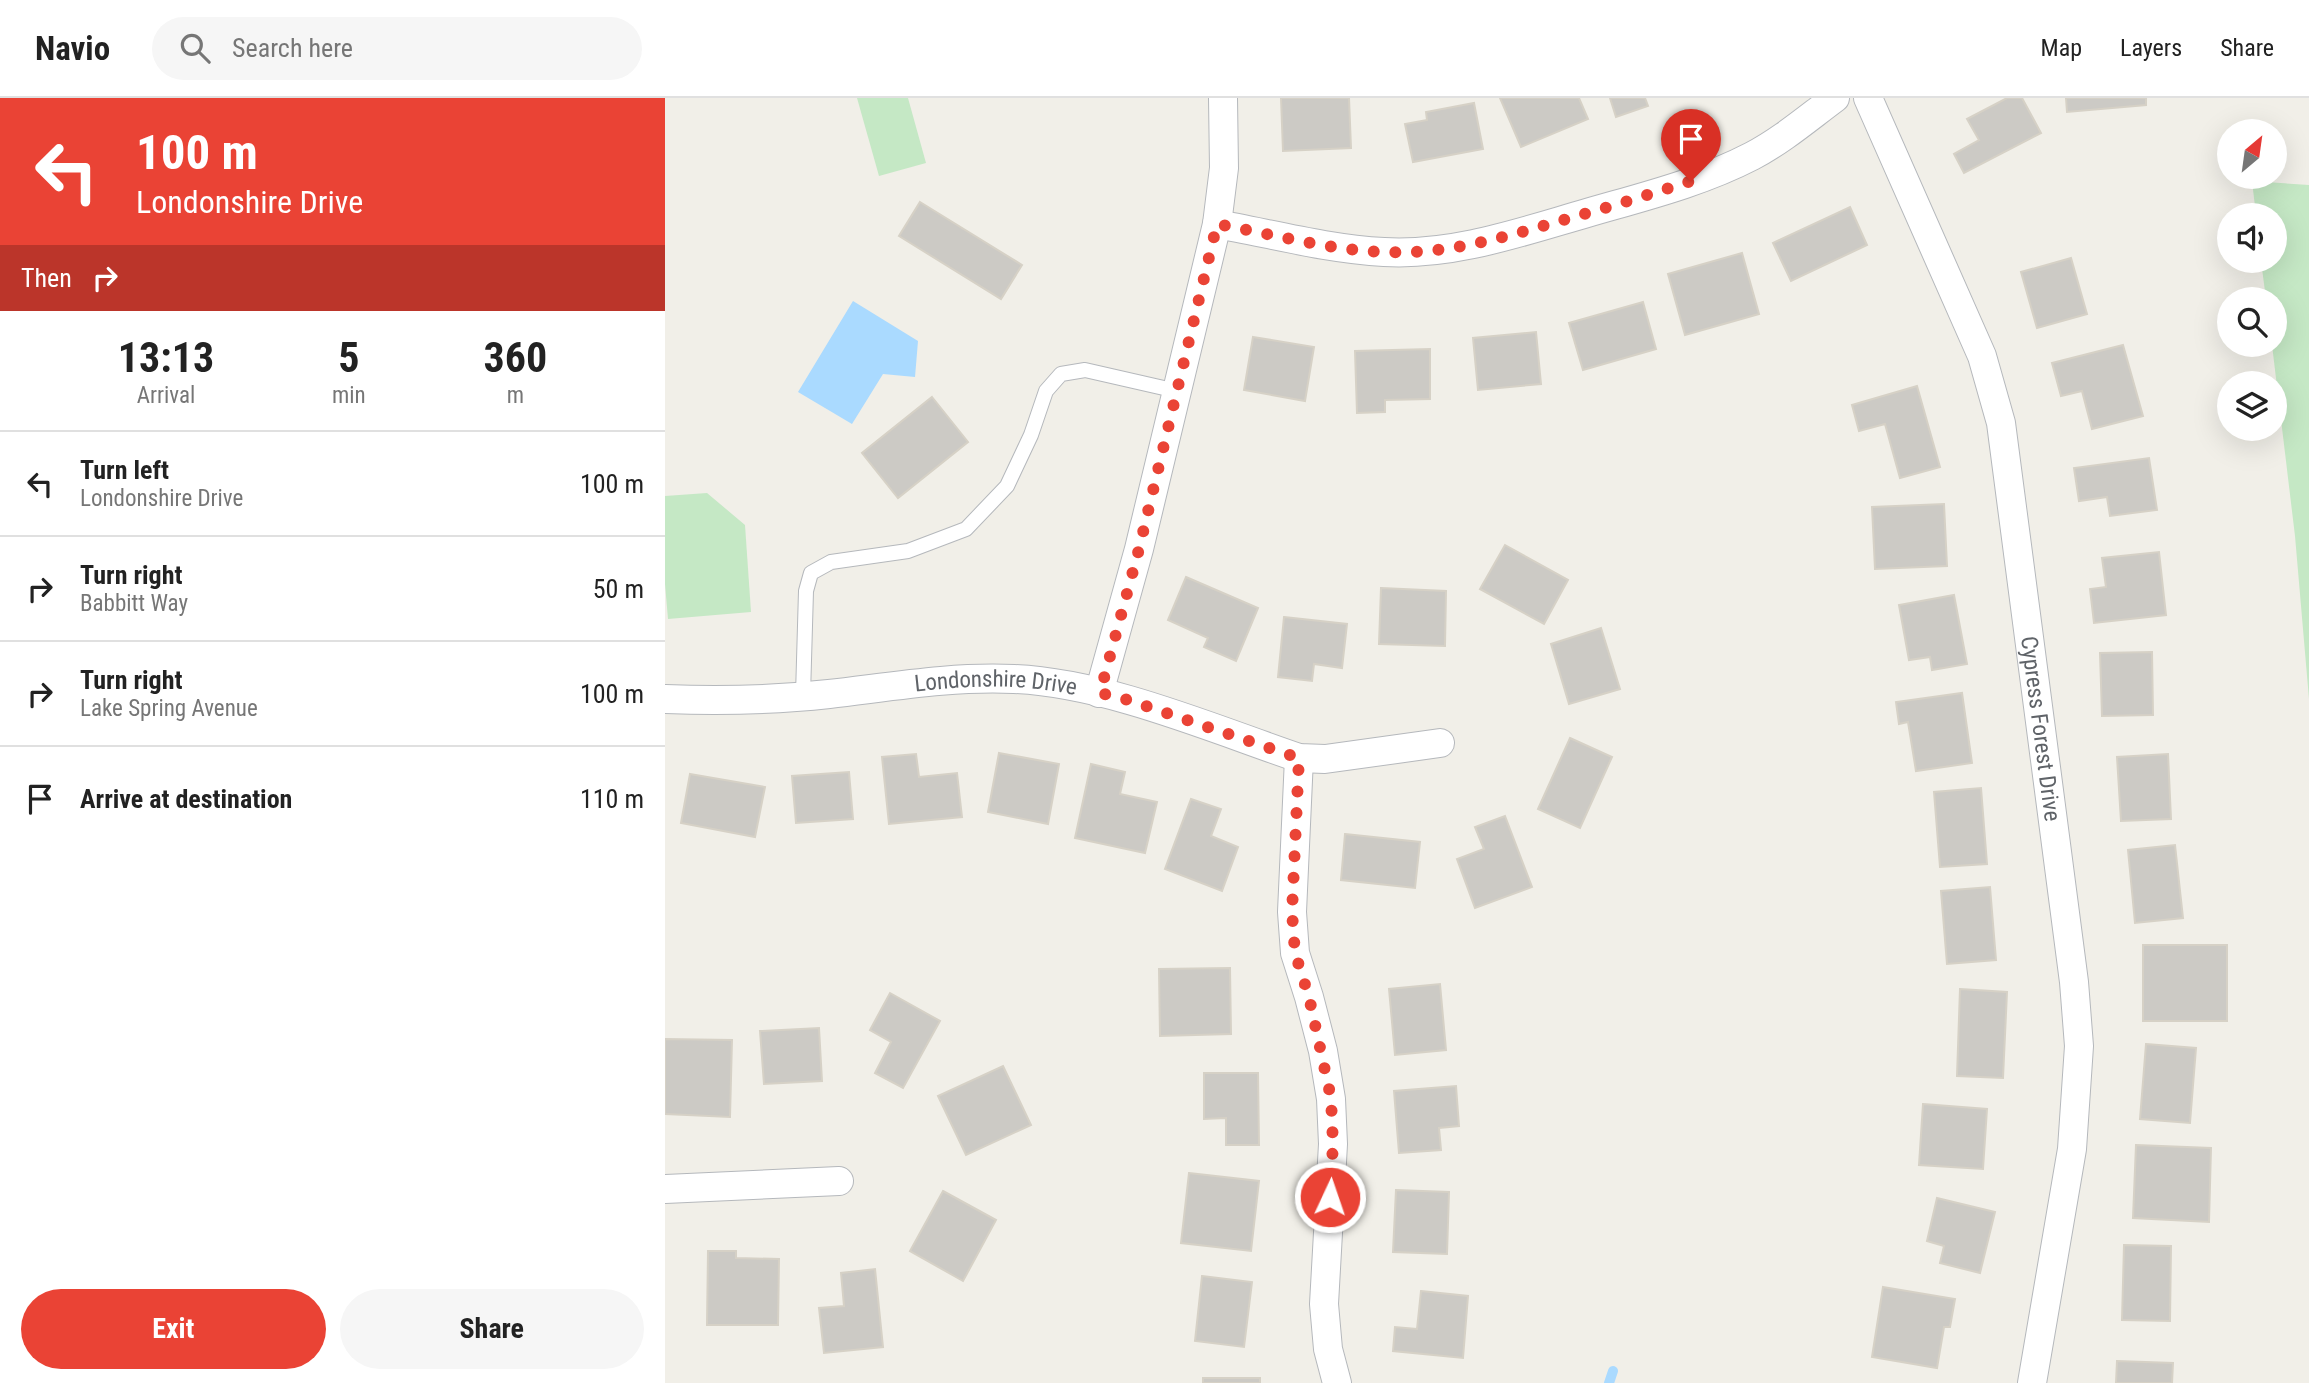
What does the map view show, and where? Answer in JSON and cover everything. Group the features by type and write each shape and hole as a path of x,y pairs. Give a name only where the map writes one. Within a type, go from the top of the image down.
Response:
{"street":[{"path":"1100,693 1139,549 1217,224 1224,168 1223,98"},
{"path":"1217,224 1333,246 1385,252 1432,251 1493,240 1639,199 1717,172 1755,155 1835,98"},
{"name":"Cypress Forest Drive","path":"1868,98 1982,356 1994,393 2007,460 2066,913 2079,1046 2075,1119 2032,1383"},
{"name":"Londonshire Drive","path":"665,699 803,695 944,681 1014,678 1072,686 1128,700 1299,758 1325,760 1440,743"},
{"path":"1299,758 1292,912 1295,953 1315,1018 1331,1098 1333,1144 1324,1304 1328,1349 1337,1383"},
{"path":"665,1189 839,1181"}],"lane":[{"path":"803,695 806,590 811,573 831,562 908,551 966,529 1007,486 1031,435 1046,391 1061,374 1085,370 1177,390"}],"green space":[{"path":"857,98 908,98 926,163 879,176"},
{"path":"2287,183 2309,185 2309,699 2284,441 2287,441 2287,371 2275,371 2273,357 2287,357 2287,287 2264,287 2263,273 2287,273 2287,203 2255,203 2253,189 2287,189"},
{"path":"707,493 745,525 751,612 668,619 665,584 665,496"}],"water":[{"path":"853,301 918,341 915,377 883,374 852,424 798,392"}],"building":[{"path":"1281,98 1349,98 1351,148 1283,151"},
{"path":"1500,98 1579,98 1588,119 1521,147"},
{"path":"1610,98 1645,98 1648,106 1616,117"},
{"path":"2007,98 2022,98 2041,133 1964,173 1954,154 1979,140 1967,119"},
{"path":"2066,98 2146,98 2146,105 2067,112"},
{"path":"1474,103 1483,149 1413,162 1405,124 1427,120 1426,112"},
{"path":"920,202 1022,265 1001,299 899,236"},
{"path":"1850,207 1867,245 1791,281 1773,243"},
{"path":"1742,253 1759,314 1685,335 1668,274"},
{"path":"2071,258 2087,314 2037,328 2021,272"},
{"path":"1643,302 1656,349 1583,370 1569,323"},
{"path":"1536,332 1541,384 1478,390 1473,338"},
{"path":"1253,337 1314,347 1305,401 1244,390"},
{"path":"2123,345 2143,416 2092,429 2082,391 2061,396 2052,363"},
{"path":"1430,349 1430,399 1385,400 1385,412 1357,413 1355,351"},
{"path":"1917,386 1940,467 1900,478 1885,424 1859,431 1852,405"},
{"path":"932,397 968,442 898,498 862,453"},
{"path":"2149,458 2157,510 2110,516 2107,497 2079,501 2074,468"},
{"path":"1944,504 1947,566 1875,569 1872,507"},
{"path":"1505,545 1568,580 1544,624 1480,589"},
{"path":"2159,552 2166,615 2094,623 2090,589 2106,587 2102,558"},
{"path":"1186,577 1258,608 1236,661 1204,647 1208,638 1168,620"},
{"path":"1381,588 1446,591 1445,646 1379,644"},
{"path":"1954,595 1967,664 1932,670 1930,657 1909,660 1899,605"},
{"path":"1284,617 1347,624 1342,668 1314,664 1312,681 1278,677"},
{"path":"1601,628 1620,689 1569,704 1551,644"},
{"path":"2152,652 2153,715 2102,716 2100,653"},
{"path":"1962,693 1972,763 1916,771 1908,722 1899,724 1896,702"},
{"path":"1570,738 1612,757 1580,828 1538,809"},
{"path":"999,753 1059,764 1048,824 988,812"},
{"path":"916,754 919,777 957,773 962,817 889,824 882,757"},
{"path":"2168,754 2171,819 2121,821 2117,757"},
{"path":"1091,764 1125,772 1120,794 1157,802 1145,853 1075,838"},
{"path":"849,772 853,819 796,823 792,776"},
{"path":"690,774 765,787 755,837 681,823"},
{"path":"1981,788 1987,864 1940,867 1934,792"},
{"path":"1191,799 1221,809 1211,836 1238,847 1222,891 1165,869"},
{"path":"1505,816 1532,887 1475,908 1457,859 1484,849 1475,827"},
{"path":"1345,834 1420,842 1415,888 1341,880"},
{"path":"2175,845 2183,918 2135,923 2128,850"},
{"path":"1990,887 1996,960 1947,964 1941,891"},
{"path":"2143,945 2227,945 2227,1021 2143,1021"},
{"path":"1230,968 1231,1034 1160,1036 1159,969"},
{"path":"1440,984 1446,1050 1395,1055 1389,989"},
{"path":"1960,989 2007,992 2003,1078 1957,1076"},
{"path":"890,993 940,1021 903,1088 875,1073 891,1042 870,1030"},
{"path":"819,1028 822,1081 764,1084 760,1031"},
{"path":"665,1039 732,1040 730,1117 665,1114"},
{"path":"2146,1044 2196,1048 2190,1123 2140,1119"},
{"path":"1003,1066 1031,1125 966,1155 938,1096"},
{"path":"1204,1073 1258,1073 1259,1145 1226,1145 1226,1118 1204,1119"},
{"path":"1456,1086 1459,1126 1439,1128 1441,1150 1399,1153 1394,1091"},
{"path":"1923,1104 1987,1109 1983,1169 1919,1165"},
{"path":"2136,1145 2211,1148 2209,1222 2133,1218"},
{"path":"1189,1173 1259,1181 1251,1251 1181,1243"},
{"path":"1396,1190 1449,1192 1447,1254 1393,1252"},
{"path":"943,1191 996,1220 963,1281 910,1251"},
{"path":"1937,1198 1995,1212 1980,1273 1940,1263 1944,1246 1927,1241"},
{"path":"2124,1245 2171,1246 2170,1321 2122,1320"},
{"path":"708,1251 736,1251 736,1258 779,1259 778,1325 707,1325"},
{"path":"875,1269 883,1347 824,1353 819,1308 844,1306 841,1273"},
{"path":"1202,1276 1252,1282 1244,1347 1195,1341"},
{"path":"1883,1287 1955,1299 1950,1327 1944,1327 1937,1368 1872,1357"},
{"path":"1421,1291 1468,1296 1463,1358 1393,1351 1395,1327 1417,1329"},
{"path":"2117,1361 2173,1363 2172,1383 2116,1383"},
{"path":"1203,1378 1260,1378 1260,1383 1203,1383"}],"waterway":[{"path":"1609,1383 1613,1371"}],"route":[{"path":"1330,1197 1333,1144 1331,1098 1323,1051 1295,953 1292,912 1299,758 1100,693 1139,549 1217,224 1333,246 1385,252 1432,251 1493,240 1639,199 1691,181"}]}
